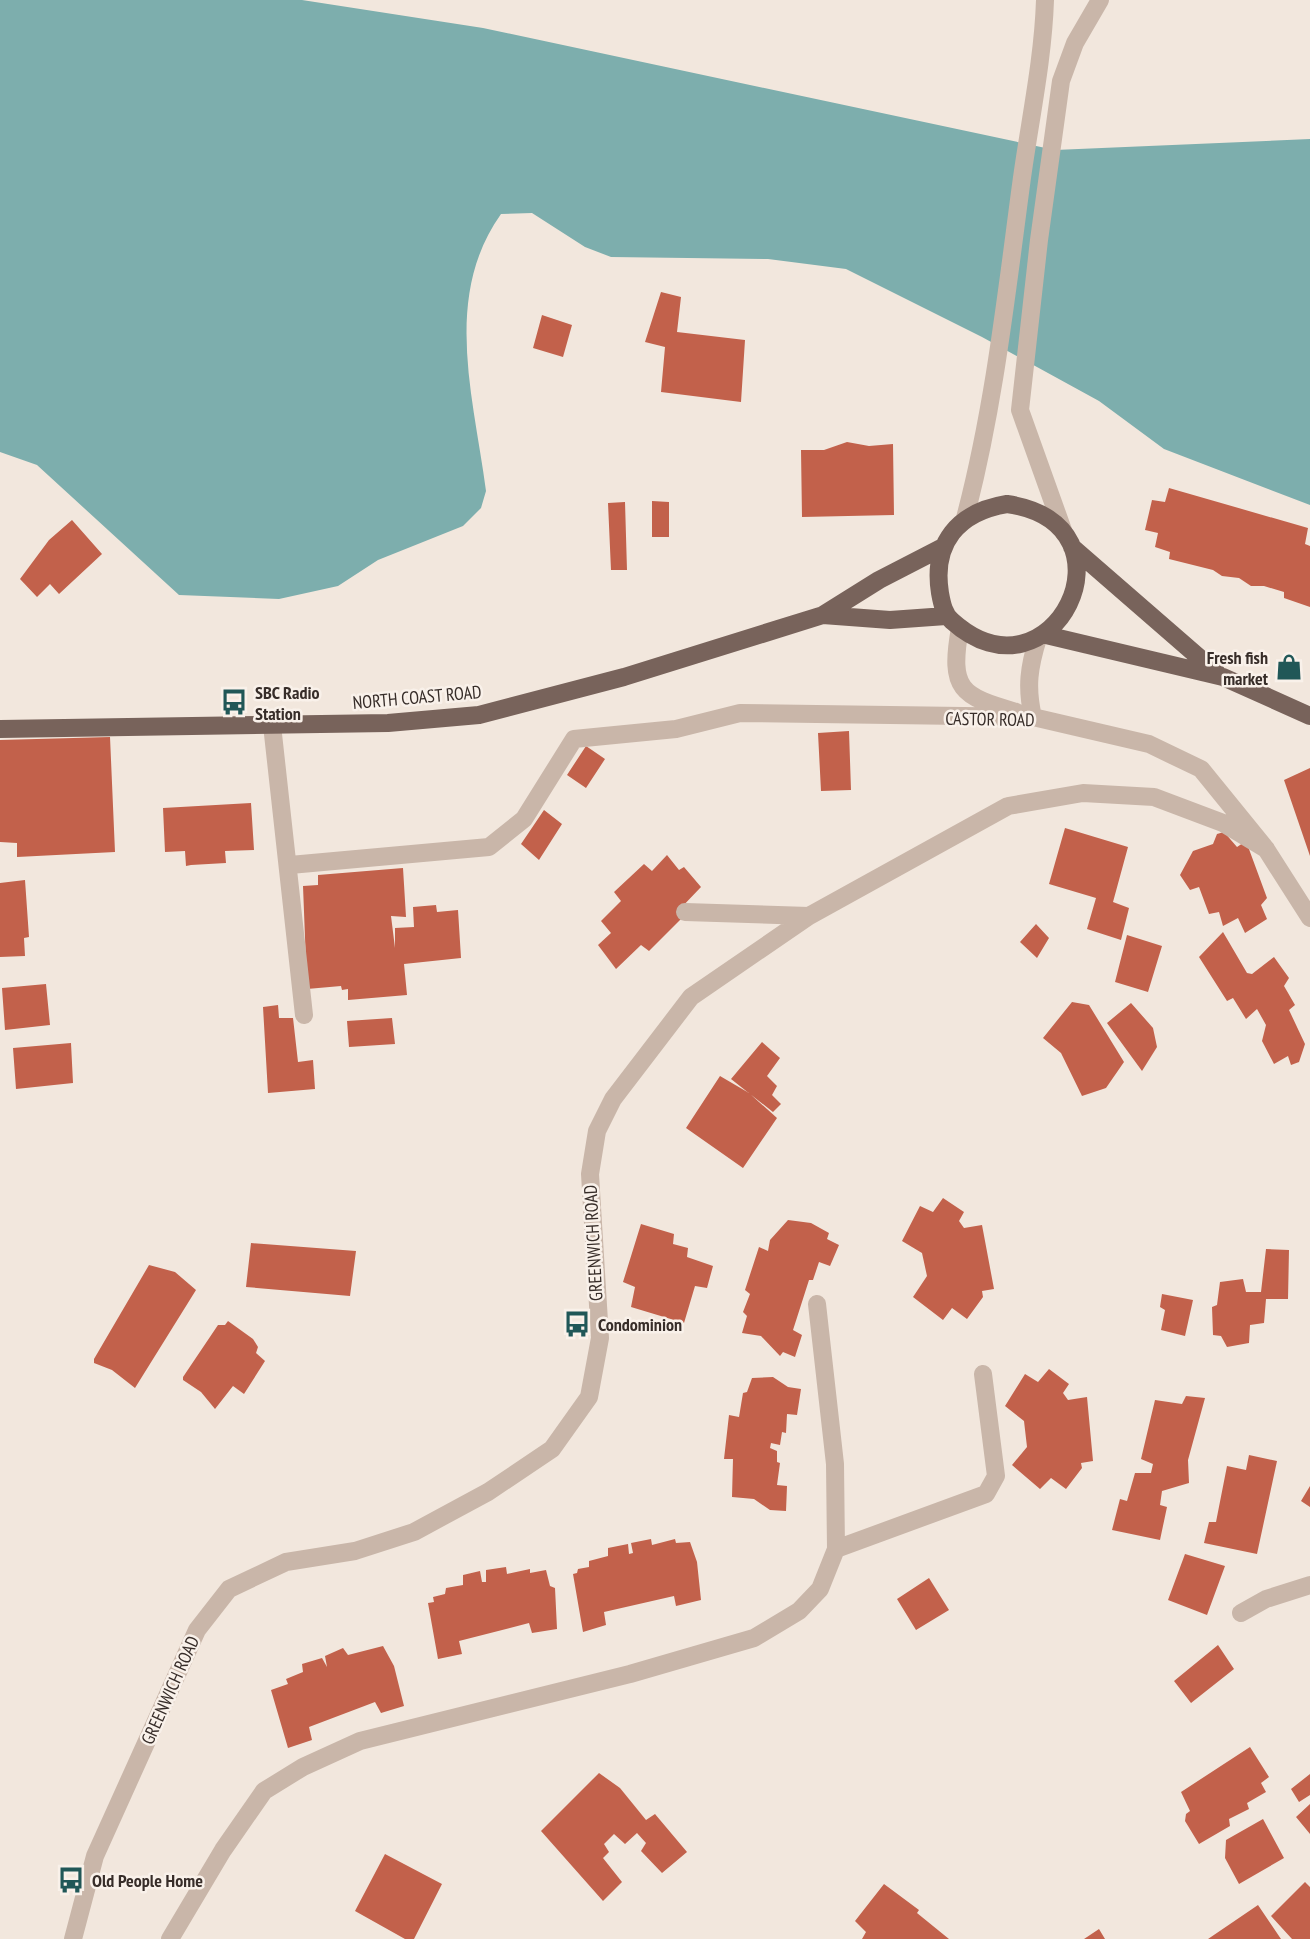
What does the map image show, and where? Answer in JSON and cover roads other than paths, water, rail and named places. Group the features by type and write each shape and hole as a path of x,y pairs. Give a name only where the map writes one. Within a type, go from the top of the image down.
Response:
{"main road":[{"path":"1068,540 1077,563 1076,591 1063,617 1042,636 1011,645 984,641 960,628 946,616 937,572 943,547 965,518 985,508 1007,504 1029,507 1048,517 1068,540 1223,677"},
{"path":"823,615 879,580 943,547"},
{"path":"823,615 890,620 946,616"},
{"name":"NORTH COAST ROAD","path":"0,729 388,723 479,715 624,677 823,615"},
{"path":"1042,636 1223,677 1310,716"}],"street":[{"path":"965,518 991,407 1030,118 1044,39 1045,0"},
{"path":"1068,540 1020,410 1061,80 1075,43 1100,0"},
{"path":"960,628 955,657 959,682 975,700 1033,718 1027,691 1028,668 1042,636"},
{"name":"CASTOR ROAD","path":"290,865 489,847 524,819 574,739 631,736 676,729 740,713 1033,718 1149,744 1201,769 1266,849 1310,918"},
{"path":"272,725 290,865 304,1015"},
{"name":"GREENWICH ROAD","path":"73,1939 95,1856 197,1630 229,1589 286,1562 355,1551 414,1532 488,1492 552,1449 589,1397 600,1338 593,1274 590,1174 597,1131 613,1099 691,997 808,916 1008,806 1083,793 1154,797 1223,823 1266,849"},
{"path":"685,912 808,916"},
{"path":"170,1939 223,1850 264,1791 303,1767 360,1741 630,1674 754,1638 806,1604 820,1589 836,1549 835,1465 817,1304"},
{"path":"836,1549 986,1494 996,1476 983,1374"},
{"path":"1241,1613 1266,1599 1310,1585"}],"water":[{"path":"0,0 302,0 483,28 1055,150 1310,139 1310,505 1164,449 1099,401 982,337 846,269 768,259 611,257 585,247 532,213 501,214 483,246 472,279 467,314 470,384 486,491 481,508 463,526 378,560 338,586 279,599 179,595 37,465 0,452"}],"place":[{"name":"Fresh fish market","path":"1289,667"},
{"name":"SBC Radio Station","path":"234,702"},
{"name":"Condominion","path":"577,1324"},
{"name":"Old People Home","path":"71,1880"}]}
